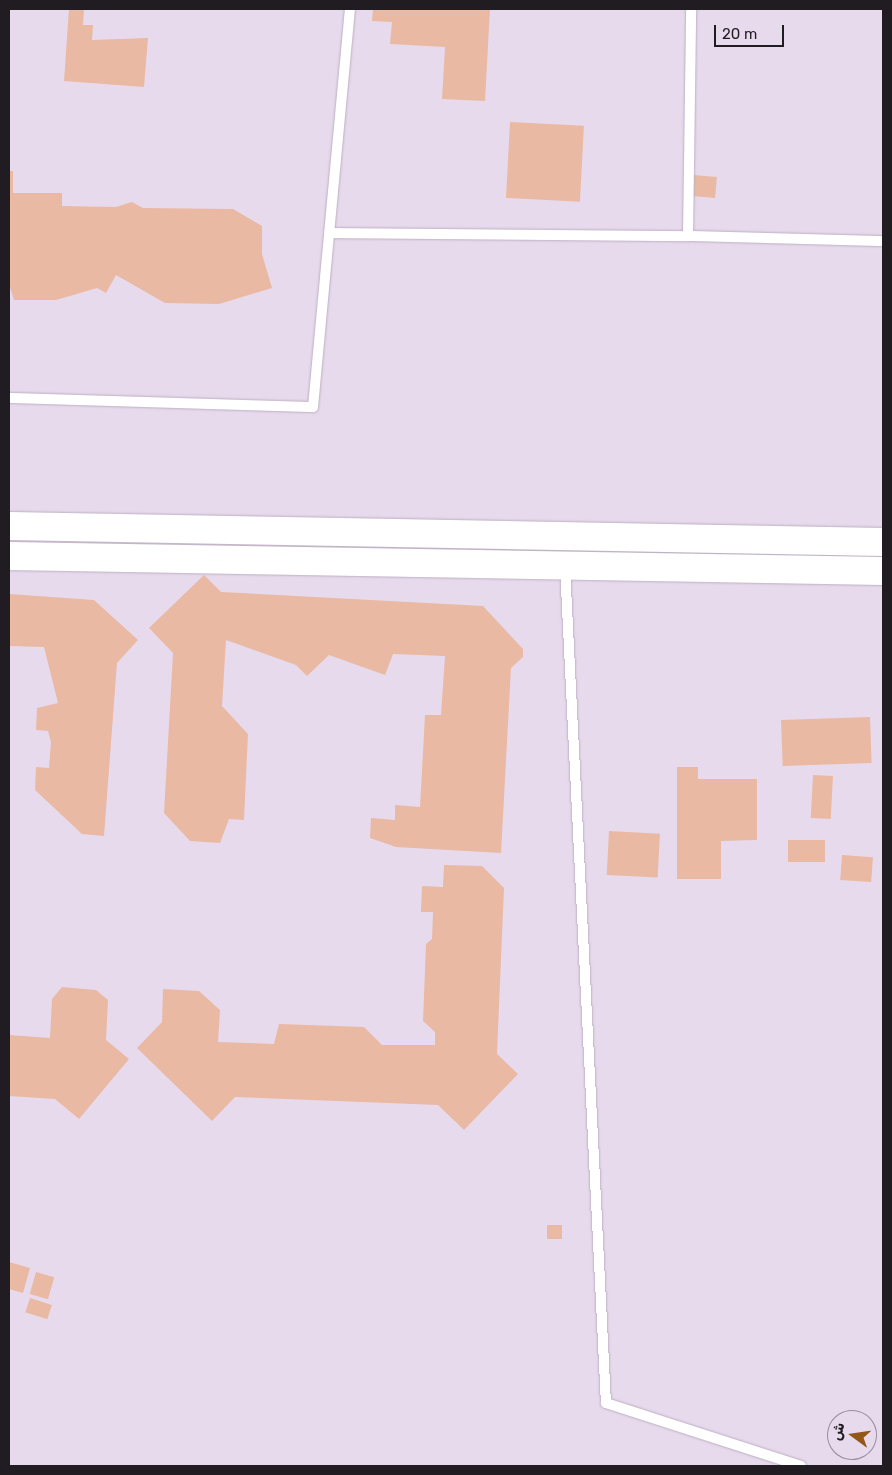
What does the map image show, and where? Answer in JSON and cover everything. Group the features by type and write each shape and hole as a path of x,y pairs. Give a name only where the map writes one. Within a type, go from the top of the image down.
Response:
{"street":[{"path":"9,526 883,542"},
{"path":"9,556 883,571"}],"lane":[{"path":"9,398 313,407 350,9"},
{"path":"688,236 691,9"},
{"path":"329,233 688,236 883,241"},
{"path":"566,565 606,1403 801,1466"}],"building":[{"path":"69,9 84,9 83,25 93,25 92,40 148,38 144,87 64,81"},
{"path":"373,9 490,9 485,101 442,99 445,47 390,44 392,22 372,21"},
{"path":"510,122 584,126 580,202 506,198"},
{"path":"9,171 13,171 13,193 62,193 62,206 116,207 132,202 143,208 233,209 262,226 262,254 272,288 219,304 165,303 116,275 106,293 97,288 56,300 14,300 9,284"},
{"path":"694,175 717,177 715,198 692,196"},
{"path":"204,575 221,592 483,606 523,649 523,657 511,668 501,853 396,847 370,838 371,818 395,820 395,805 420,807 425,715 441,715 445,656 393,654 385,675 329,655 307,676 296,665 226,640 222,706 248,734 244,820 229,819 220,843 190,841 164,813 173,653 149,628"},
{"path":"9,594 94,600 138,640 117,663 104,836 82,834 35,790 36,767 49,768 51,742 48,731 36,730 37,708 58,703 44,647 9,646"},
{"path":"870,717 872,763 783,766 781,720"},
{"path":"677,767 698,767 698,779 757,779 757,840 721,841 721,879 677,879"},
{"path":"813,775 833,776 831,819 811,818"},
{"path":"609,831 660,834 658,878 607,875"},
{"path":"788,840 825,840 825,862 788,862"},
{"path":"842,855 873,857 871,882 840,880"},
{"path":"444,865 482,866 504,888 497,1054 518,1074 464,1130 438,1105 235,1097 212,1121 137,1048 162,1022 163,989 199,991 220,1010 218,1042 274,1044 279,1024 364,1027 382,1045 435,1045 435,1032 423,1021 426,944 432,939 433,912 421,912 422,886 443,887"},
{"path":"62,987 96,990 108,1000 106,1040 129,1059 79,1119 55,1099 9,1096 9,1035 50,1038 52,999"},
{"path":"547,1225 562,1225 562,1239 547,1239"},
{"path":"9,1262 30,1268 23,1293 9,1289"},
{"path":"36,1272 54,1277 48,1299 30,1294"},
{"path":"30,1298 52,1305 47,1319 25,1312"}]}
